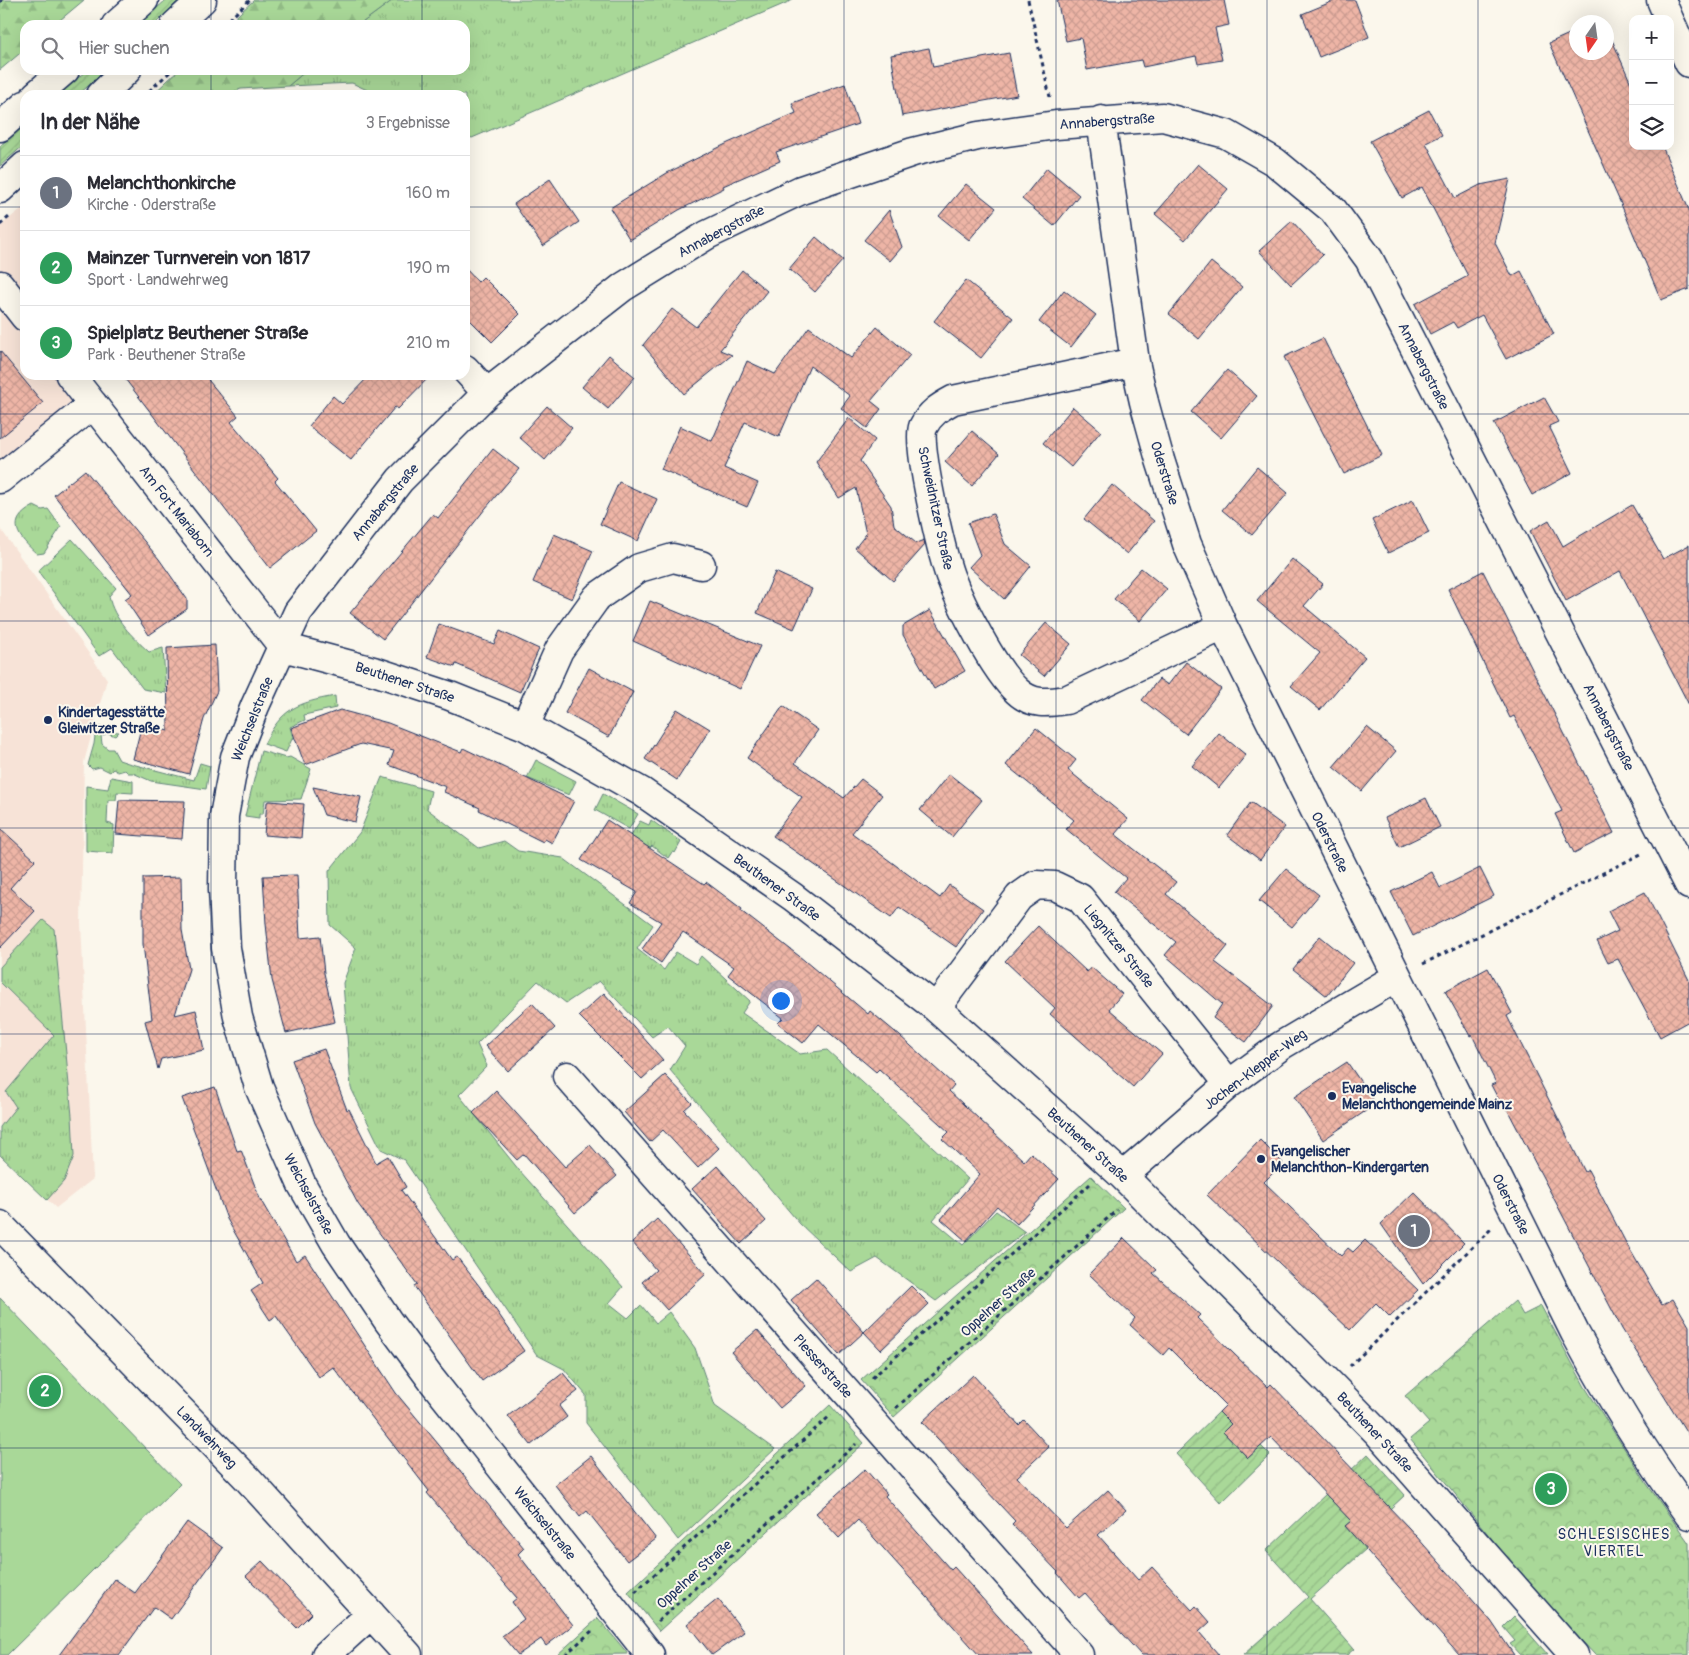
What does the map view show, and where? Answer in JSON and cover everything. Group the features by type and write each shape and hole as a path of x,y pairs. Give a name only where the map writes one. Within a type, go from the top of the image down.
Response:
{"main road":[{"path":"122,20 144,0"},
{"path":"180,20 202,0"},
{"path":"1661,0 1668,15"},
{"path":"1674,29 1689,64"},
{"path":"42,90 59,75"},
{"path":"105,90 122,75"},
{"path":"0,127 20,109"},
{"name":"Annabergstraße","path":"283,646 298,612 400,480 487,393 623,287 707,235 801,190 913,152 978,136 1056,125 1101,120 1163,117 1226,134 1275,162 1333,210 1369,259 1689,885"},
{"name":"Oderstraße","path":"1101,120 1135,362 1160,460 1187,544 1223,626 1406,972 1584,1350 1660,1475 1689,1515"},
{"path":"0,189 20,171"},
{"path":"0,286 20,311"},
{"name":"Schweidnitzer Straße","path":"1135,362 953,400 934,410 923,429 922,451 950,576 982,641 1004,675 1017,691 1034,702 1047,703 1066,700 1223,626"},
{"path":"470,374 487,393"},
{"name":"Am Fort Mariaborn","path":"74,380 283,646"},
{"path":"0,479 93,404"},
{"path":"525,726 559,650 597,597 639,568 673,558 701,565"},
{"name":"Beuthener Straße","path":"283,646 377,672 450,696 525,726 642,792 793,897 936,1008 1123,1176 1331,1385 1378,1433 1574,1655"},
{"name":"Weichselstraße","path":"283,646 255,706 235,757 224,816 223,889 226,948 238,1017 259,1087 302,1185 336,1244 388,1321 431,1379 650,1655"},
{"name":"Liegnitzer Straße","path":"936,1008 1019,897 1036,885 1055,886 1080,898 1229,1084"},
{"name":"Jochen-Klepper-Weg","path":"1123,1176 1229,1084 1282,1045 1406,972"},
{"name":"Plesserstraße","path":"567,1076 1079,1655"},
{"name":"Landwehrweg","path":"0,1225 247,1478 408,1655"},
{"path":"326,1655 371,1614"}],"path":[{"path":"228,20 250,0"},
{"path":"1028,0 1056,125"},
{"path":"150,90 167,75"},
{"path":"1406,972 1649,850"},
{"name":"Oppelner Straße","path":"866,1384 1091,1182"},
{"name":"Oppelner Straße","path":"892,1412 1119,1208"},
{"path":"1331,1385 1481,1238"},
{"name":"Oppelner Straße","path":"632,1594 834,1412"},
{"name":"Oppelner Straße","path":"656,1623 859,1441"},
{"path":"565,1655 600,1623"}],"shaded area":[{"path":"20,210 20,380 74,380 93,404 0,479 0,226"},
{"path":"0,528 107,679 84,762 81,923 93,1179 56,1208 0,1155"}],"green space":[{"path":"0,0 84,0 60,20 20,20 20,53 0,70"},
{"path":"166,0 179,0 159,20 144,20"},
{"path":"254,0 393,0 366,20 232,20"},
{"path":"393,0 793,0 472,138 470,137 470,90 367,90 352,83 288,86 301,75 470,75 470,20 366,20"},
{"path":"81,75 100,75 84,90 64,90"},
{"path":"174,75 301,75 288,86 238,90 157,90"},
{"path":"20,128 20,148 0,166 0,146"},
{"path":"34,506 42,510 48,509 61,527 44,553 37,554 20,535 17,523 25,512"},
{"path":"72,539 116,588 109,596 119,620 149,652 163,648 166,693 143,689 112,648 99,656 38,571"},
{"path":"335,696 336,708 304,715 305,720 290,727 293,737 286,752 264,744 277,722 292,709 310,701"},
{"path":"100,726 105,731 119,732 115,736 108,733 101,736 102,744 108,749 113,749 119,760 194,780 200,763 210,766 206,789 151,781 133,773 128,773 125,770 118,772 113,769 110,772 100,767 92,769 88,765 96,728"},
{"path":"261,751 286,758 290,757 311,769 301,799 265,800 263,814 259,814 259,818 245,816"},
{"path":"536,760 576,781 569,795 527,778"},
{"path":"111,777 133,781 133,793 117,792 116,800 108,800 107,823 114,825 113,853 86,851 86,786 108,789"},
{"path":"382,777 431,791 427,809 479,848 504,841 518,851 563,858 653,925 637,949 664,970 676,952 696,964 701,956 750,1001 742,1013 800,1054 827,1050 968,1179 933,1220 963,1245 996,1211 1025,1232 936,1301 877,1258 851,1272 800,1224 670,1070 685,1046 668,1026 652,1037 599,981 566,1003 538,981 477,1044 487,1066 459,1095 519,1170 623,1287 609,1303 628,1318 641,1305 656,1323 669,1312 695,1348 715,1406 775,1449 678,1540 586,1423 586,1395 564,1369 537,1355 404,1160 381,1149 351,1088 343,983 356,948 330,925 329,871 360,832"},
{"path":"603,794 638,814 629,829 595,810"},
{"path":"651,820 681,842 675,853 672,852 668,858 652,846 648,850 629,838 640,821 649,825"},
{"path":"43,920 54,929 72,1116 74,1156 64,1181 47,1200 0,1155 0,1127 16,1107 6,1092 54,1035 0,982 0,967"},
{"path":"1091,1176 1124,1208 894,1417 861,1380"},
{"path":"0,1298 180,1484 7,1655 0,1655"},
{"path":"1515,1301 1523,1315 1541,1306 1585,1387 1647,1484 1689,1543 1689,1655 1595,1655 1528,1583 1410,1439 1429,1423 1405,1396"},
{"path":"830,1405 864,1443 659,1631 628,1592"},
{"path":"1219,1412 1231,1424 1223,1432 1248,1458 1261,1446 1270,1455 1221,1503 1176,1454"},
{"path":"1368,1454 1405,1495 1390,1509 1351,1521 1345,1526 1366,1549 1310,1599 1354,1649 1347,1655 1243,1655 1308,1597 1266,1551"},
{"path":"1514,1616 1548,1655 1520,1655 1510,1644 1515,1641 1503,1627"},
{"path":"598,1618 628,1654 557,1655"}],"building":[{"path":"1057,0 1224,0 1229,25 1215,28 1222,60 1198,64 1196,56 1143,67 1141,60 1087,70 1081,38 1066,41"},
{"path":"1336,0 1355,0 1369,37 1319,57 1302,14"},
{"path":"1569,34 1569,60 1614,60 1614,44 1629,79 1629,150 1664,150 1689,210 1689,289 1661,300 1621,204 1549,43"},
{"path":"929,48 933,67 1009,53 1017,95 902,116 891,55"},
{"path":"845,84 858,124 776,152 780,161 723,186 724,188 679,210 630,240 610,208 667,173 796,113 792,103"},
{"path":"1429,110 1442,135 1426,143 1455,198 1480,185 1510,179 1495,243 1512,276 1521,271 1554,334 1506,359 1482,315 1457,328 1453,322 1430,334 1415,304 1468,276 1422,187 1402,198 1370,141"},
{"path":"1198,164 1228,189 1185,240 1155,214"},
{"path":"1047,168 1079,195 1054,226 1022,199"},
{"path":"550,179 579,222 543,246 514,204"},
{"path":"966,184 996,208 969,240 939,216"},
{"path":"889,210 902,247 890,261 864,240"},
{"path":"1292,221 1323,255 1291,285 1259,251"},
{"path":"816,237 843,260 815,292 789,269"},
{"path":"1211,262 1242,287 1199,339 1169,314"},
{"path":"742,270 767,291 720,350 732,355 684,394 643,345 672,309 696,327"},
{"path":"470,273 478,282 483,277 520,314 492,342 470,320"},
{"path":"966,280 1013,318 981,358 934,321"},
{"path":"1064,290 1096,315 1071,347 1039,322"},
{"path":"809,327 851,358 877,327 910,355 871,401 881,409 867,428 841,408 850,396 810,366 779,437 745,422 724,468 758,483 747,507 661,469 680,426 712,441 747,361 775,374"},
{"path":"1323,338 1382,455 1344,474 1284,357"},
{"path":"0,351 20,375 20,380 24,380 43,403 0,438"},
{"path":"609,355 635,377 608,409 582,387"},
{"path":"1227,370 1257,396 1221,438 1191,412"},
{"path":"126,380 208,380 238,416 231,422 278,478 275,481 316,531 270,568"},
{"path":"365,380 426,380 398,409 395,407 351,460 309,426 333,396 342,404"},
{"path":"1544,397 1558,422 1549,426 1572,473 1532,495 1494,423"},
{"path":"547,406 572,428 545,460 519,437"},
{"path":"1073,407 1101,431 1071,467 1043,443"},
{"path":"849,418 875,440 860,461 891,506 894,525 916,543 924,540 925,545 893,581 855,548 866,534 856,488 839,498 816,462"},
{"path":"972,431 999,454 972,486 945,462"},
{"path":"493,449 519,469 485,509 383,639 350,613 433,514 438,518"},
{"path":"1257,467 1288,493 1252,535 1222,510"},
{"path":"85,470 159,559 187,599 187,609 149,635 125,599 132,594 54,495"},
{"path":"619,482 657,499 638,541 600,524"},
{"path":"1112,485 1154,521 1127,554 1084,519"},
{"path":"1413,500 1429,533 1388,553 1372,520"},
{"path":"1632,505 1663,559 1689,545 1689,705 1620,571 1566,601 1530,531 1549,520 1563,546"},
{"path":"993,514 1005,544 1031,566 1004,599 969,567 980,555 968,523"},
{"path":"554,534 593,551 572,599 533,582"},
{"path":"1292,559 1323,584 1304,606 1365,657 1320,710 1291,686 1320,653 1257,601"},
{"path":"1141,568 1167,589 1140,621 1114,599"},
{"path":"1483,571 1614,833 1574,853 1555,814 1562,811 1514,716 1510,718 1448,589"},
{"path":"775,572 812,589 794,629 757,613"},
{"path":"650,601 760,646 740,689 633,641"},
{"path":"930,610 965,671 934,689 903,635 903,626"},
{"path":"1046,623 1071,644 1044,676 1019,655"},
{"path":"439,624 494,644 500,631 539,649 520,692 456,664 455,667 427,657"},
{"path":"215,645 217,691 204,719 189,774 133,759 142,724 168,731 167,648"},
{"path":"1186,662 1221,689 1186,734 1142,700 1159,679 1168,685"},
{"path":"589,668 633,692 609,737 565,713"},
{"path":"783,706 818,730 795,763 844,798 861,779 882,795 852,833 940,898 949,885 983,909 956,947 899,907 891,918 773,836 802,797 747,758"},
{"path":"677,709 710,729 677,780 645,759"},
{"path":"340,710 388,723 461,752 463,748 574,801 552,843 545,839 543,842 479,810 480,808 444,792 446,787 389,765 394,751 361,744 305,765 291,728"},
{"path":"1367,727 1396,751 1362,791 1333,767"},
{"path":"1036,728 1076,760 1068,770 1128,819 1115,834 1176,882 1166,894 1228,946 1215,962 1273,1006 1246,1042 1213,1018 1222,1004 1165,955 1176,942 1114,892 1126,878 1066,829 1074,820 1006,765"},
{"path":"1219,733 1246,755 1219,788 1192,766"},
{"path":"949,774 982,800 952,837 920,810"},
{"path":"313,787 361,797 355,822 324,815"},
{"path":"1426,798 1440,827 1399,847 1385,818"},
{"path":"119,800 185,801 182,839 116,834"},
{"path":"267,802 304,804 301,838 264,835"},
{"path":"1251,802 1285,827 1260,860 1227,835"},
{"path":"607,820 704,884 706,882 742,909 741,911 799,956 868,1014 870,1011 900,1036 954,1085 949,1091 1024,1161 1031,1153 1059,1179 1017,1224 997,1206 966,1241 941,1219 980,1174 942,1139 949,1132 879,1069 876,1072 819,1024 803,1043 778,1023 783,1018 728,975 734,967 683,932 661,963 642,949 661,922 630,903 637,892 581,860"},
{"path":"0,828 35,860 10,888 35,911 0,948"},
{"path":"1480,868 1494,896 1413,936 1391,892 1432,872 1440,888"},
{"path":"1286,869 1319,895 1292,927 1259,901"},
{"path":"297,875 300,938 320,936 324,973 335,1022 286,1033 272,980 263,876"},
{"path":"181,877 182,930 189,969 175,1015 196,1010 204,1050 161,1059 158,1069 145,1021 152,1019 143,944 143,878"},
{"path":"1645,892 1689,980 1689,1021 1660,1037 1618,959 1608,963 1597,941 1618,931 1608,911"},
{"path":"1038,926 1087,972 1091,967 1122,994 1109,1009 1162,1054 1133,1087 1050,1014 1055,1008 1005,961"},
{"path":"1320,936 1353,963 1327,996 1293,969"},
{"path":"1488,968 1512,1013 1507,1016 1585,1172 1588,1170 1625,1241 1662,1305 1673,1299 1689,1326 1689,1436 1622,1329 1506,1107 1503,1108 1491,1085 1496,1083 1472,1035 1470,1036 1445,991"},
{"path":"604,993 663,1060 642,1079 579,1016"},
{"path":"532,1003 555,1028 508,1071 485,1046"},
{"path":"324,1049 347,1110 349,1109 376,1163 388,1156 406,1187 401,1190 452,1260 457,1257 480,1287 524,1351 482,1381 414,1286 417,1284 358,1204 315,1123 292,1060"},
{"path":"1347,1062 1376,1104 1323,1140 1294,1097"},
{"path":"665,1075 692,1103 684,1110 719,1148 698,1168 663,1130 650,1142 624,1112"},
{"path":"215,1087 237,1151 241,1150 260,1199 296,1261 305,1255 396,1393 524,1548 518,1554 573,1625 546,1646 541,1639 518,1655 502,1636 524,1619 512,1602 517,1598 427,1493 429,1491 333,1367 319,1377 276,1316 270,1320 251,1291 263,1283 227,1219 182,1098"},
{"path":"496,1091 565,1167 590,1145 617,1176 575,1213 524,1154 517,1160 473,1113"},
{"path":"1260,1140 1283,1163 1264,1182 1341,1256 1348,1248 1353,1252 1365,1240 1418,1290 1390,1317 1376,1303 1350,1330 1207,1195"},
{"path":"717,1166 766,1221 741,1244 692,1189"},
{"path":"1414,1192 1464,1243 1423,1284 1381,1224"},
{"path":"657,1219 706,1274 667,1310 642,1282 656,1270 632,1242"},
{"path":"1124,1238 1157,1270 1153,1273 1200,1315 1197,1318 1268,1387 1271,1384 1409,1528 1491,1621 1514,1655 1459,1655 1345,1526 1351,1521 1271,1437 1248,1458 1223,1432 1231,1424 1219,1412 1226,1405 1169,1348 1163,1355 1130,1325 1135,1318 1089,1274"},
{"path":"816,1278 864,1332 839,1355 791,1300"},
{"path":"911,1286 929,1304 881,1350 864,1332"},
{"path":"757,1330 806,1386 780,1408 731,1352"},
{"path":"563,1373 578,1391 559,1406 567,1417 531,1445 508,1416"},
{"path":"973,1375 1019,1425 1024,1420 1049,1447 1017,1477 1066,1528 1108,1490 1126,1510 1098,1535 1138,1580 1152,1567 1192,1610 1196,1606 1210,1622 1199,1632 1219,1655 1141,1655 1085,1593 1079,1598 1058,1572 1012,1524 1015,1521 922,1422"},
{"path":"591,1456 656,1539 627,1561 587,1511 580,1517 555,1485"},
{"path":"865,1469 887,1494 885,1496 951,1570 954,1567 1033,1655 979,1655 858,1520 839,1538 816,1513"},
{"path":"187,1522 223,1548 171,1619 154,1607 119,1655 59,1655 115,1579 135,1593"},
{"path":"262,1561 312,1613 297,1628 246,1576"},
{"path":"718,1599 744,1632 712,1655 687,1624"}],"place":[{"name":"Kindertagesstätte Gleiwitzer Straße","path":"48,720"},
{"name":"Evangelische Melanchthongemeinde Mainz","path":"1332,1096"},
{"name":"Evangelischer Melanchthon-Kindergarten","path":"1261,1159"},
{"name":"Melanchthonkirche","path":"1414,1231"},
{"name":"Mainzer Turnverein von 1817","path":"45,1391"},
{"name":"Spielplatz Beuthener Straße","path":"1551,1489"}],"district":[{"name":"SCHLESISCHES VIERTEL","path":"1614,1542"}]}
